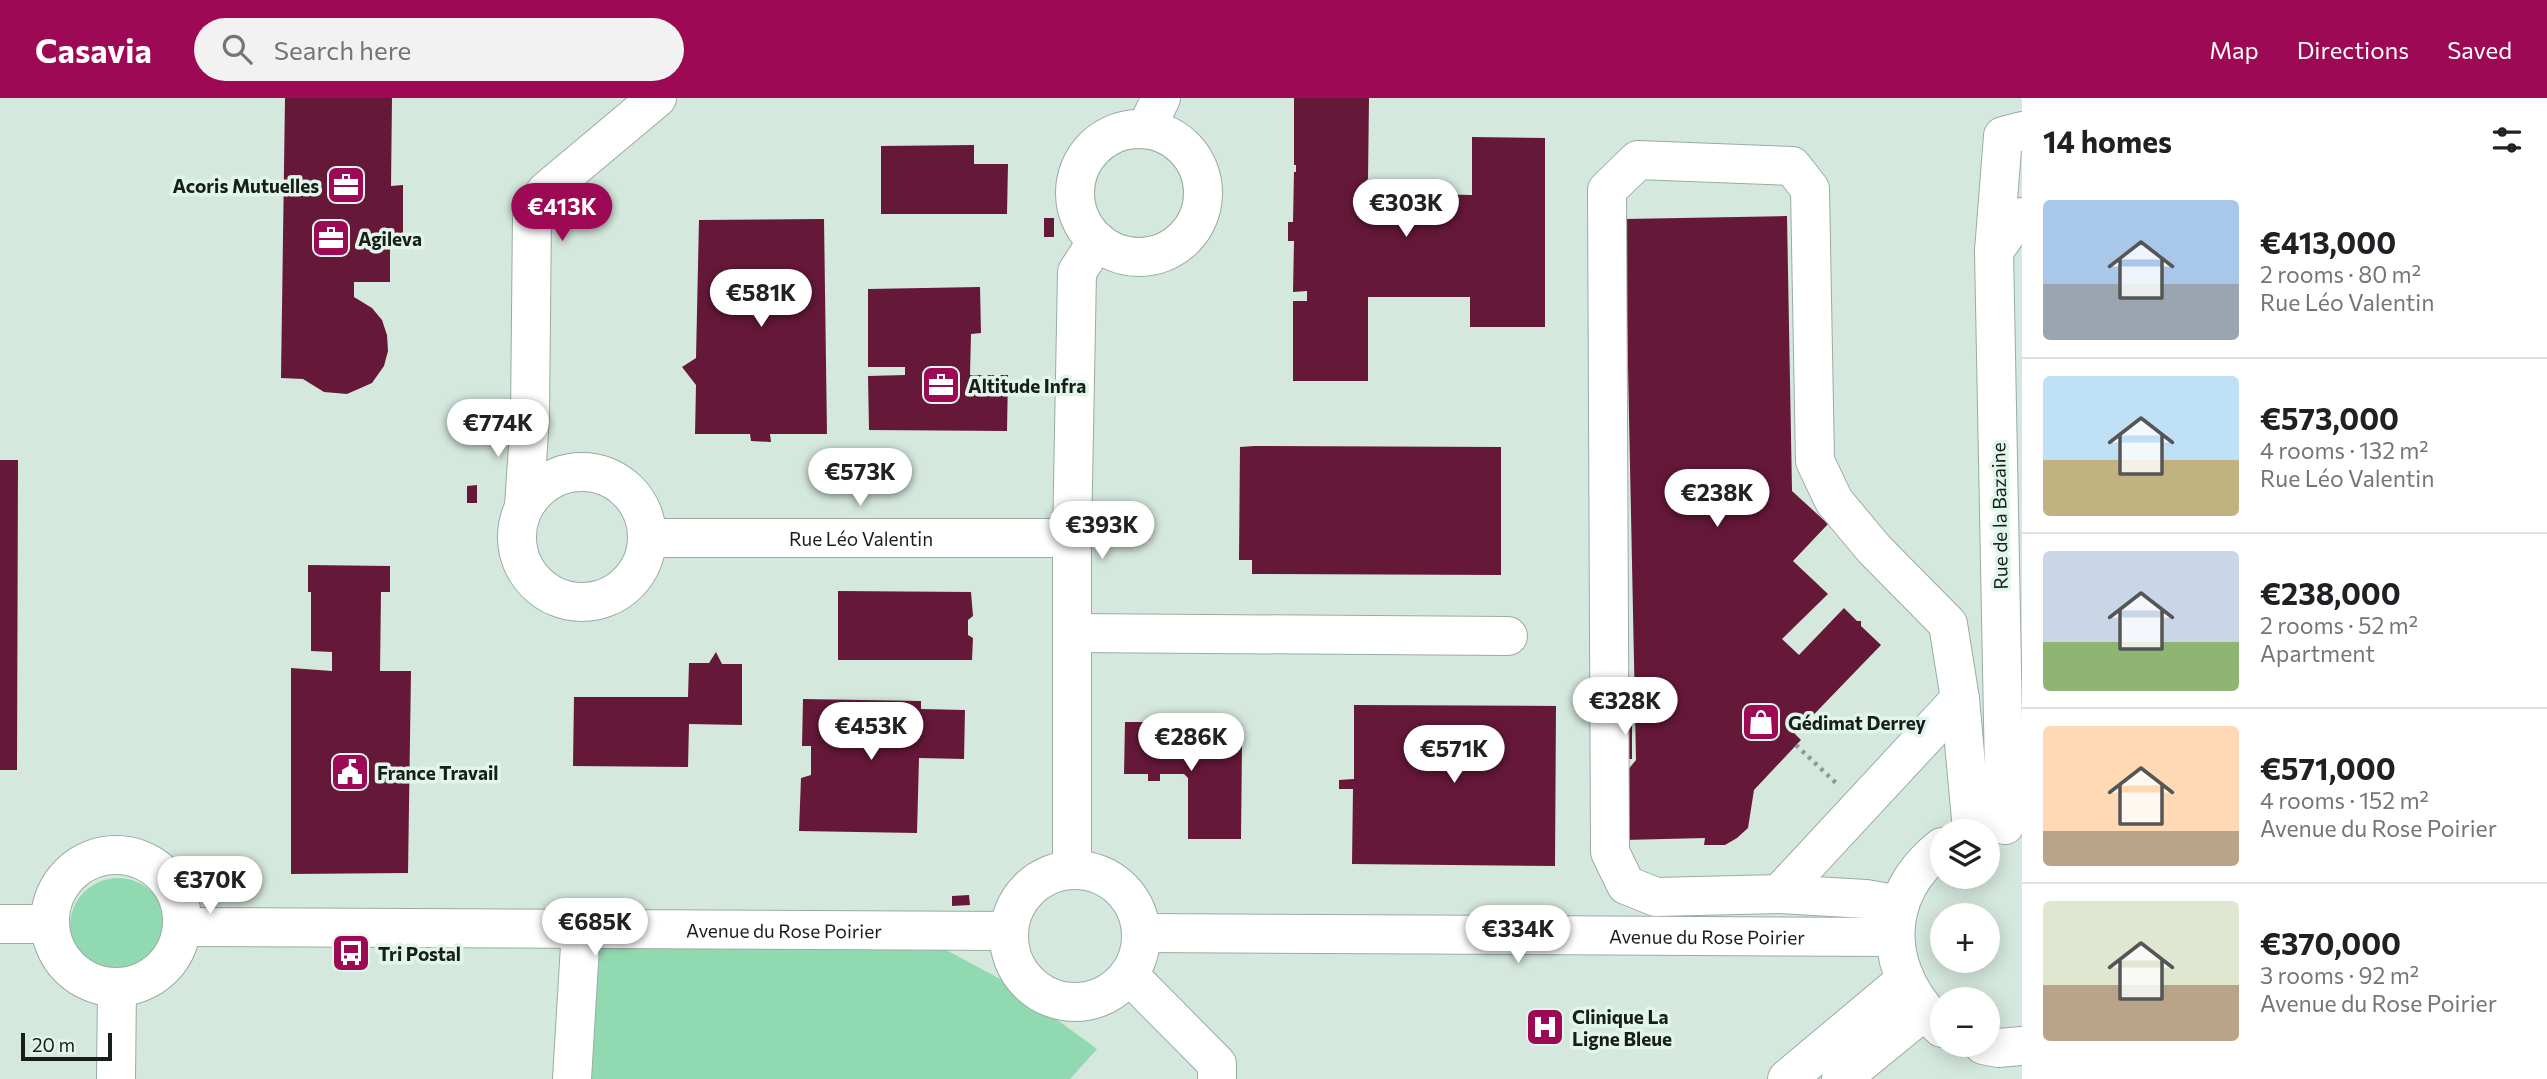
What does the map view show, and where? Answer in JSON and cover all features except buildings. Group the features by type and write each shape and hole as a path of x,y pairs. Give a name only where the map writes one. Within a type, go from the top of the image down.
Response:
{"street":[{"path":"524,506 535,491 549,480 579,471 604,475 622,485 636,499 645,517 647,538 643,559 633,577 617,592 597,600 575,602 555,597 537,585 524,568 517,548 517,526 524,506 530,417 532,214 546,191 657,98"},
{"path":"1153,113 1165,134 1182,145 1196,162 1203,183 1202,206 1194,226 1179,243 1159,254 1138,257 1116,253 1097,241 1084,225 1077,207 1075,187 1080,167 1091,150 1107,138 1153,113"},
{"name":"Rue de la Bazaine","path":"1984,819 2012,643 1994,251 2003,136 2022,131"},
{"path":"1898,921 1866,899 1779,894 1656,897 1626,885 1610,852 1607,190 1637,160 1792,166 1811,190 1815,461 1834,501 1874,549 1948,624 1980,819"},
{"path":"1994,251 2013,224 2022,217"},
{"path":"1072,870 1072,538 1077,272 1097,241"},
{"path":"530,417 555,450 579,471"},
{"name":"Rue Léo Valentin","path":"647,538 1072,538"},
{"path":"1072,633 1508,636"},
{"path":"1779,894 1960,699"},
{"path":"102,856 133,856 160,871 178,896 182,927 175,950 161,970 140,982 117,987 92,983 70,969 56,949 49,924 55,894 74,869 102,856"},
{"path":"1923,1007 1898,960 1898,921 1911,880 1930,857"},
{"path":"1072,870 1093,873 1112,881 1127,895 1138,913 1142,933 1139,955 1129,975 1114,990 1095,1000 1073,1003 1052,999 1033,988 1020,972 1011,952 1009,931 1014,912 1023,896 1037,883 1054,874 1072,870"},
{"name":"Avenue du Rose Poirier","path":"1142,933 1898,921"},
{"path":"0,924 49,924"},
{"name":"Avenue du Rose Poirier","path":"182,927 1009,931"},
{"path":"572,1079 581,929"},
{"path":"1129,975 1221,1074"},
{"path":"116,1079 117,987"},
{"path":"1787,1079 1923,1007"},
{"path":"1841,1079 1923,1007"},
{"path":"2000,1048 2022,1046"}],"path":[{"path":"1796,745 1860,806"}],"green space":[{"path":"118,878 136,882 152,892 162,908 166,926 162,944 152,960 136,970 118,974 100,970 84,960 74,944 70,926 74,908 84,892 100,882"},
{"path":"909,930 1004,981 1097,1049 1070,1079 591,1079 600,945"}],"place":[{"name":"Acoris Mutuelles","path":"346,185"},
{"name":"Agileva","path":"331,238"},
{"name":"Altitude Infra","path":"941,385"},
{"name":"Gédimat Derrey","path":"1761,722"},
{"name":"France Travail","path":"350,772"},
{"name":"Tri Postal","path":"351,953"},
{"name":"Clinique La Ligne Bleue","path":"1545,1027"}]}
